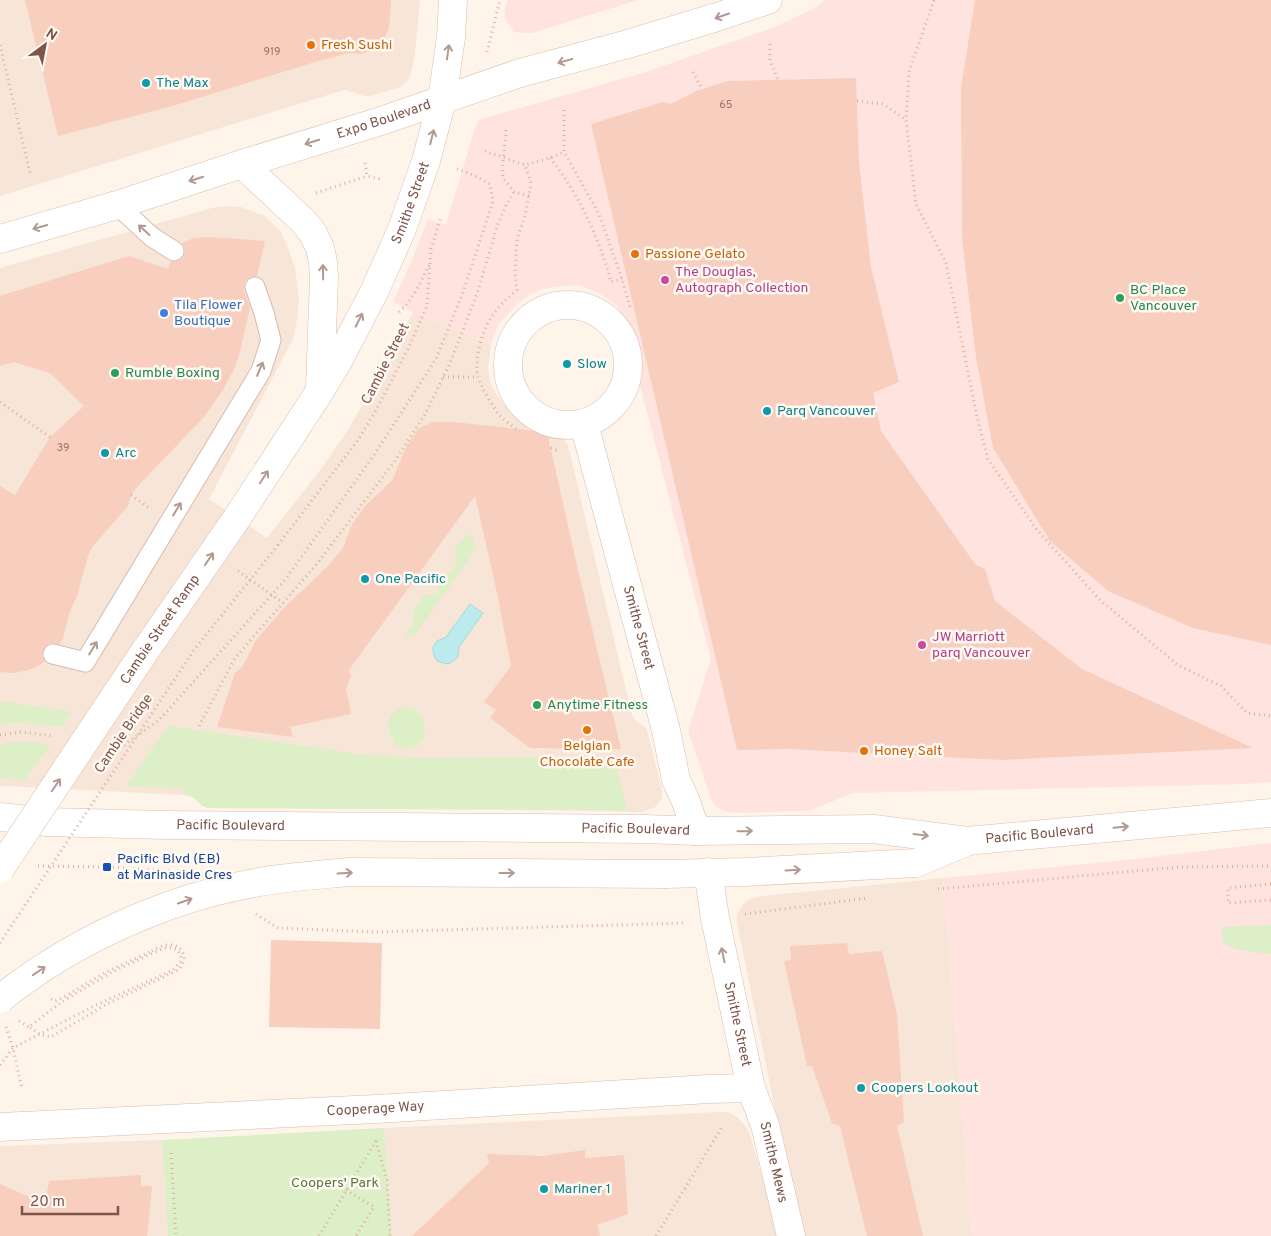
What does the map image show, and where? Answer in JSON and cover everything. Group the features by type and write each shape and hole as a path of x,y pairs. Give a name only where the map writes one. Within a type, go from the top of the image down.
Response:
{"main road":[{"name":"Smithe Street","path":"320,391 337,363 375,290 402,229 426,161 442,100 453,0"},
{"name":"Expo Boulevard","path":"0,239 117,205 381,121 520,73 628,44 768,0"},
{"path":"242,164 303,221 313,233 320,248 324,277 320,391"},
{"path":"576,305 596,311 612,324 623,342 628,362 626,382 616,401 601,416 584,424 564,426 545,421 529,411 516,397 509,379 507,360 512,341 523,324 538,312 556,306 576,305"},
{"name":"Cambie Street Ramp","path":"0,869 141,657 237,518 320,391"},
{"name":"Smithe Street","path":"584,424 666,730 676,780 696,831"},
{"name":"Pacific Boulevard","path":"0,817 47,822 165,825 696,831 874,830 968,841 1271,813"},
{"path":"0,999 55,960 101,935 148,914 197,896 247,884 298,876 350,872 666,874 916,864 968,841"},
{"name":"Smithe Street","path":"708,872 751,1088"},
{"name":"Cooperage Way","path":"0,1127 751,1088"},
{"name":"Smithe Mews","path":"751,1088 766,1125 791,1236"}],"lane":[{"path":"117,205 152,237 174,251"},
{"path":"54,654 85,662 261,371 271,340 255,287"}],"path":[{"path":"496,15 500,0"},
{"path":"934,0 909,72 906,120 916,204 946,263 977,416 988,459 1037,530 1101,601 1178,665 1221,686 1247,713 1271,716"},
{"path":"770,44 770,60 778,80"},
{"path":"0,45 30,173"},
{"path":"693,72 702,89"},
{"path":"857,101 883,104 906,120"},
{"path":"564,110 564,152 599,214 631,310"},
{"path":"506,130 503,177 514,192 530,196"},
{"path":"484,151 525,165 564,152"},
{"path":"550,158 569,183 588,220 607,265 611,282 622,279"},
{"path":"365,163 367,176"},
{"path":"516,429 500,416 478,377 477,363 480,344 488,322 502,304 517,290 515,273 517,239 525,216 531,184 525,165"},
{"path":"159,720 285,580 374,455 436,359 464,292 494,202 490,184 457,168 454,178"},
{"path":"316,193 367,176 381,179"},
{"path":"199,726 235,658 316,566 395,461 425,414 443,377 477,294 498,224 514,192"},
{"name":"Cambie Street","path":"278,545 358,440 409,347 427,306 431,249 442,214"},
{"path":"443,377 478,377"},
{"path":"0,402 50,437"},
{"name":"Cambie Bridge","path":"0,944 194,650 278,545"},
{"path":"29,866 107,867 181,872"},
{"path":"938,889 1180,867 1271,866"},
{"path":"1271,884 1228,888 1228,903 1271,900"},
{"path":"737,915 869,898"},
{"path":"254,913 278,928 376,932 687,922"},
{"path":"0,1064 13,1048 34,1037 94,1006 173,970 181,961 181,955 171,947 164,948 112,972 60,1003 29,1027 42,1035 52,1037 109,1002 176,972 184,962 183,954 178,947 172,944 163,945 150,952"},
{"path":"13,1048 22,1090"},
{"path":"656,1236 722,1127"},
{"path":"319,1236 376,1141 387,1180 390,1236"},
{"path":"171,1153 176,1236"},
{"path":"346,1190 374,1207 356,1236"}],"shaded area":[{"name":"The Max","path":"0,0 420,0 411,74 401,87 370,96 344,90 0,196"},
{"path":"508,0 638,0 532,33 523,33 514,32 506,21 504,11"},
{"path":"826,0 1271,0 1271,782 853,793 809,811 733,813 716,807 711,799 688,731 711,659 621,312 616,305 600,294 580,285 540,290 516,305 498,325 491,345 393,302 428,219 446,225 478,121 643,73 775,27"},
{"path":"241,207 264,216 280,231 295,268 299,299 294,337 209,499 267,538 321,469 348,430 413,312 491,345 488,368 491,385 499,398 509,409 532,427 563,439 568,445 632,715 647,730 662,790 660,802 654,808 641,812 207,808 196,799 183,795 0,787 0,268 212,208"},
{"path":"1271,843 1271,1236 972,1236 943,878 1117,861"},
{"path":"943,878 972,1236 801,1236 737,923 737,915 743,904 750,899 761,896"},
{"path":"728,1112 736,1116 746,1127 750,1135 779,1236 392,1236 384,1128"},
{"path":"162,1140 168,1236 0,1236 0,1146"}],"green space":[{"path":"471,534 476,549 417,632 406,637 407,631 412,628 414,609 424,595 437,594 438,580 443,574 449,573 456,565 455,548 466,536"},
{"path":"0,701 72,712 62,727 17,722 0,724"},
{"path":"404,707 414,709 421,715 424,723 423,733 427,734 420,743 412,748 403,748 392,743 395,740 391,735 388,725 394,712"},
{"path":"168,726 365,755 422,758 614,757 627,810 208,808 184,794 184,788 126,786"},
{"path":"14,742 50,745 24,781 0,777 0,745"},
{"path":"1271,925 1271,954 1238,950 1223,943 1222,927"},
{"name":"Coopers' Park","path":"384,1128 392,1236 168,1236 162,1140"}],"water":[{"path":"470,604 483,613 459,647 458,656 448,664 436,660 433,647 437,641 446,637"}],"building":[{"name":"The Max","path":"25,0 391,0 389,29 383,40 374,49 362,54 349,53 318,61 176,105 58,136"},
{"name":"BC Place Vancouver","path":"975,0 1271,0 1271,645 1193,628 1108,591 1050,541 993,448 976,357 962,239 961,88"},
{"name":"Parq Vancouver","path":"856,78 859,162 871,267 899,382 873,393 881,431 975,564 985,569 995,601 1082,669 1253,748 1002,760 789,749 737,750 591,124 663,102 671,104 696,91 728,81"},
{"name":"Arc","path":"210,237 265,241 257,276 246,280 244,284 244,291 250,307 240,352 234,369 223,390 203,418 137,487 131,495 128,506 93,546 88,556 77,596 69,614 63,638 59,644 50,643 45,647 42,657 45,661 39,666 15,673 0,672 0,486 15,495 50,437 84,406 50,373 14,362 0,366 0,296 129,256 168,269 171,261 179,261 184,257 185,251 182,243 194,238"},
{"name":"One Pacific","path":"433,422 452,422 547,432 621,749 530,748 490,718 496,710 484,702 511,666 475,496 349,670 351,676 346,689 351,714 290,727 293,737 217,727 235,673 243,666 256,640 283,609 327,567 343,548 352,524 366,505 393,479 405,449 418,429"},
{"path":"271,940 382,943 380,1029 269,1027"},
{"name":"Coopers Lookout","path":"847,943 849,954 882,951 897,1014 904,1122 897,1126 923,1236 867,1236 840,1126 832,1123 812,1066 807,1066 784,961 791,960 790,946"},
{"name":"Mariner 1","path":"585,1150 585,1158 624,1155 628,1214 597,1225 600,1236 412,1236 489,1163 487,1154 543,1156"},
{"path":"141,1175 141,1186 152,1186 147,1236 0,1236 0,1184 45,1204 49,1181"}],"place":[{"name":"Fresh Sushi","path":"311,45"},
{"name":"The Max","path":"146,83"},
{"name":"Passione Gelato","path":"635,254"},
{"name":"The Douglas, Autograph Collection","path":"665,280"},
{"name":"BC Place Vancouver","path":"1120,298"},
{"name":"Tila Flower Boutique","path":"164,313"},
{"name":"Slow","path":"567,364"},
{"name":"Rumble Boxing","path":"115,373"},
{"name":"Parq Vancouver","path":"767,411"},
{"name":"Arc","path":"105,453"},
{"name":"One Pacific","path":"365,579"},
{"name":"JW Marriott parq Vancouver","path":"922,645"},
{"name":"Anytime Fitness","path":"537,705"},
{"name":"Belgian Chocolate Cafe","path":"587,730"},
{"name":"Honey Salt","path":"864,751"},
{"name":"Pacific Blvd (EB) at Marinaside Cres","path":"107,867"},
{"name":"Coopers Lookout","path":"861,1088"},
{"name":"Mariner 1","path":"544,1189"}]}
